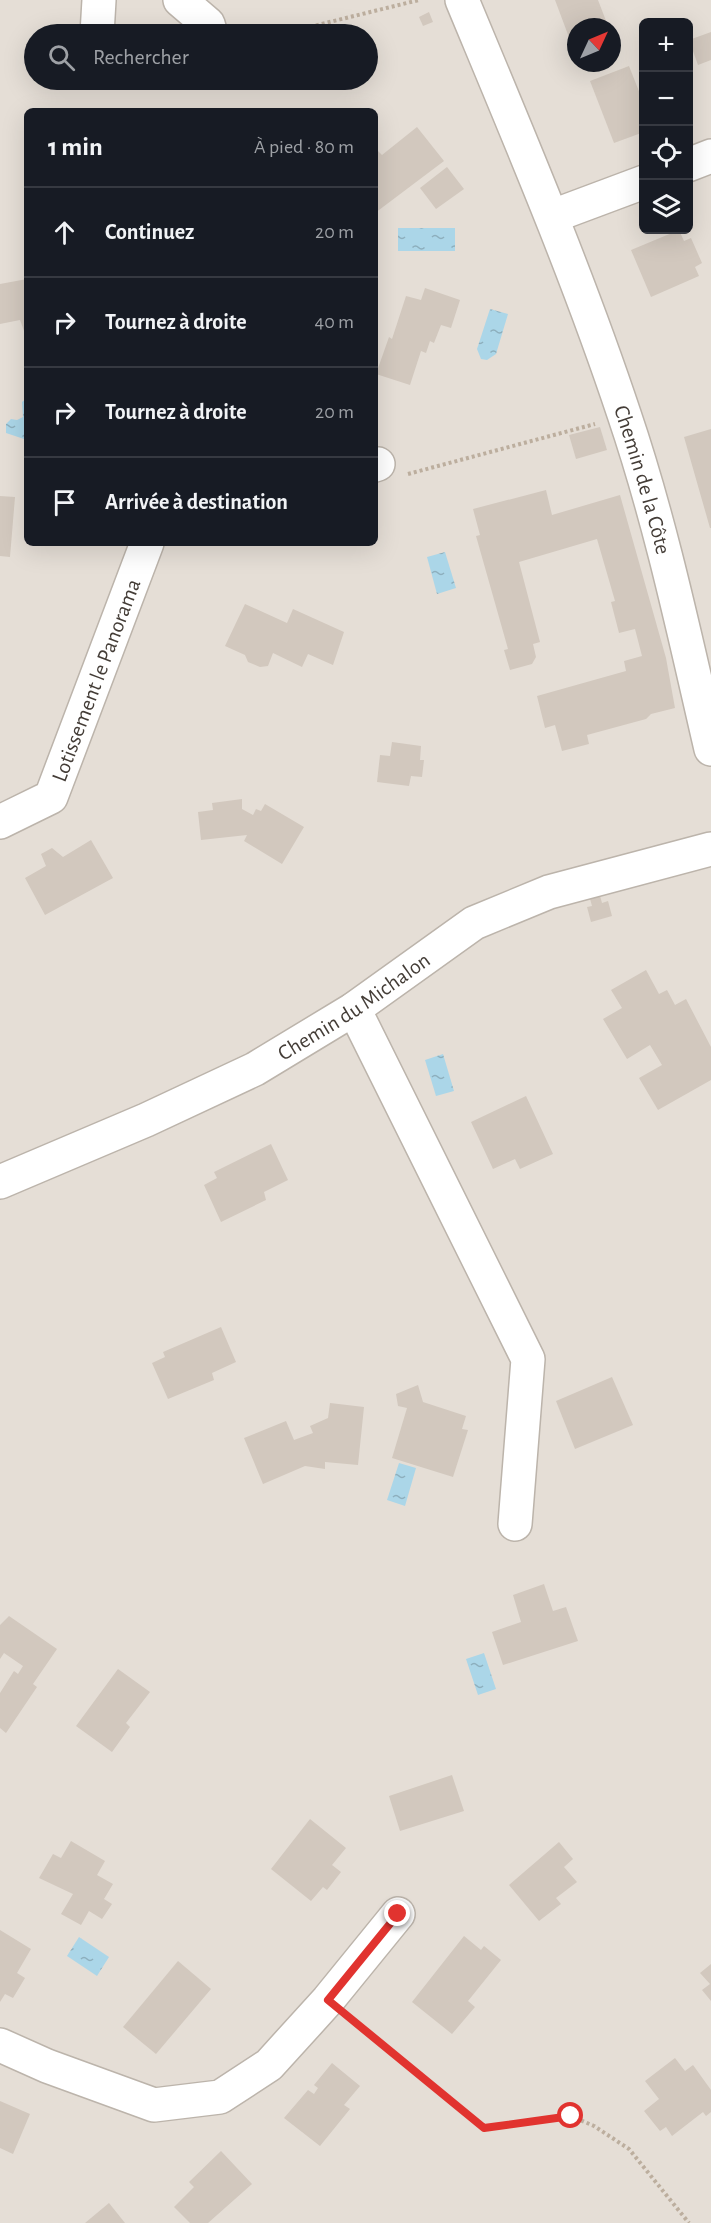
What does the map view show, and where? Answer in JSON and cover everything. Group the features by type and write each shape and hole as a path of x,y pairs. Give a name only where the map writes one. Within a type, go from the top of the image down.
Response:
{"street":[{"path":"98,24 99,0"},
{"path":"180,0 208,24"},
{"name":"Chemin de la Côte","path":"462,0 553,216 625,416 672,581 711,749"},
{"path":"693,163 711,156"},
{"path":"553,216 639,184"},
{"name":"Lotissement le Panorama","path":"0,822 51,797 146,546"},
{"name":"Chemin du Michalon","path":"0,1182 146,1120 255,1069 354,1009 474,922 549,892 711,849"},
{"path":"354,1009 528,1359 515,1524"},
{"path":"0,2045 46,2066 154,2105 220,2097 269,2066 328,2000 398,1914"}],"path":[{"path":"321,24 418,0"},
{"path":"384,469 625,416"},
{"path":"328,2000 484,2128 571,2116 594,2126 630,2149 689,2223"}],"shaded area":[{"path":"0,0 711,0 711,2223 0,2223"}],"water":[{"path":"398,228 455,228 455,251 398,251"},
{"path":"490,309 508,314 496,354 487,360 481,359 477,349"},
{"path":"24,400 24,439 6,433 6,424 11,419 17,420 23,417 22,402"},
{"path":"445,552 456,588 437,594 427,557"},
{"path":"443,1054 454,1091 436,1096 425,1060"},
{"path":"399,1463 416,1468 405,1506 387,1500"},
{"path":"484,1653 496,1689 478,1695 466,1659"},
{"path":"79,1937 109,1957 97,1976 67,1956"}],"building":[{"path":"555,0 598,0 605,18 567,18 567,32"},
{"path":"429,12 433,22 423,26 419,17"},
{"path":"711,32 711,60 698,65 693,51 693,39"},
{"path":"629,66 639,91 639,134 614,143 590,81 613,72 621,72 621,69"},
{"path":"417,127 444,161 378,211 378,151 382,155"},
{"path":"447,167 464,189 436,209 420,188"},
{"path":"669,234 681,234 684,241 691,238 702,263 695,267 699,276 651,297 631,250"},
{"path":"24,280 24,331 20,320 0,324 0,284"},
{"path":"425,288 460,300 451,328 441,325 434,343 430,341 426,353 421,351 410,385 378,375 389,337 392,339 406,296 421,300"},
{"path":"600,427 607,450 576,459 569,435"},
{"path":"711,429 711,528 710,528 684,437"},
{"path":"546,490 552,515 620,495 666,658 675,708 651,714 646,719 587,735 589,744 562,751 555,725 545,728 537,696 626,671 624,661 642,656 635,629 619,633 611,602 615,601 597,539 519,562 540,642 533,644 536,657 532,664 510,670 504,650 508,649 476,536 480,535 473,509"},
{"path":"0,496 15,497 10,557 0,556"},
{"path":"245,604 287,623 293,609 344,632 333,665 308,654 302,667 273,653 268,666 260,667 248,662 245,655 225,646"},
{"path":"392,742 421,746 420,760 424,760 422,777 411,776 409,786 377,782 380,755 390,756"},
{"path":"242,799 242,809 253,815 256,809 261,811 265,804 304,827 282,864 244,841 247,835 201,840 198,812 213,810 212,803"},
{"path":"91,840 113,878 45,915 25,878 46,866 41,854 52,848 63,857"},
{"path":"599,892 602,903 608,901 612,916 591,922 587,907 592,906 589,895"},
{"path":"646,970 659,994 667,990 675,1005 686,999 711,1047 711,1080 658,1110 639,1078 662,1065 650,1045 627,1059 603,1019 622,1008 611,990"},
{"path":"526,1096 553,1154 520,1169 515,1159 493,1169 471,1122"},
{"path":"271,1144 288,1180 264,1192 266,1200 221,1222 204,1185 217,1178 214,1172"},
{"path":"221,1327 236,1362 212,1373 214,1380 168,1399 152,1363 165,1357 163,1352"},
{"path":"612,1377 633,1425 575,1449 556,1401"},
{"path":"418,1385 423,1402 466,1416 462,1429 468,1430 453,1477 392,1458 407,1408 398,1406 396,1394"},
{"path":"330,1403 364,1407 358,1465 325,1462 325,1469 305,1466 263,1484 244,1438 286,1421 294,1440 313,1433 310,1426 328,1418"},
{"path":"544,1584 553,1611 566,1607 578,1641 503,1665 492,1632 521,1622 513,1595"},
{"path":"9,1616 57,1649 33,1684 37,1687 6,1733 0,1728 0,1693 14,1671 18,1674 23,1666 4,1653 0,1659 0,1625"},
{"path":"118,1669 150,1692 126,1723 130,1727 112,1752 76,1726"},
{"path":"452,1775 464,1811 400,1831 389,1796"},
{"path":"310,1819 346,1848 332,1865 341,1872 327,1890 323,1887 311,1901 271,1869"},
{"path":"71,1841 105,1861 97,1875 113,1884 104,1899 112,1904 102,1919 89,1911 81,1925 61,1914 73,1894 39,1878 53,1854 61,1858"},
{"path":"559,1842 573,1859 564,1867 577,1882 556,1898 561,1904 539,1921 509,1885"},
{"path":"0,1930 31,1949 17,1973 25,1978 13,1998 5,1994 0,2002"},
{"path":"464,1936 481,1950 484,1946 501,1960 468,2001 475,2007 452,2034 412,2002"},
{"path":"178,1961 211,1989 156,2054 123,2027"},
{"path":"711,1964 711,2001 702,1990 710,1984 700,1973"},
{"path":"675,2058 685,2071 693,2065 711,2090 711,2112 706,2116 703,2112 672,2136 666,2127 660,2131 644,2111 659,2099 645,2081"},
{"path":"332,2063 360,2086 344,2105 350,2109 320,2146 284,2118 308,2090 314,2094 318,2088 314,2085"},
{"path":"0,2101 30,2114 13,2154 0,2148"},
{"path":"221,2151 252,2184 208,2223 190,2223 174,2207 194,2187 189,2182"},
{"path":"109,2203 125,2223 85,2223"}],"route":[{"path":"398,1914 328,2000 484,2128 571,2116"}]}
